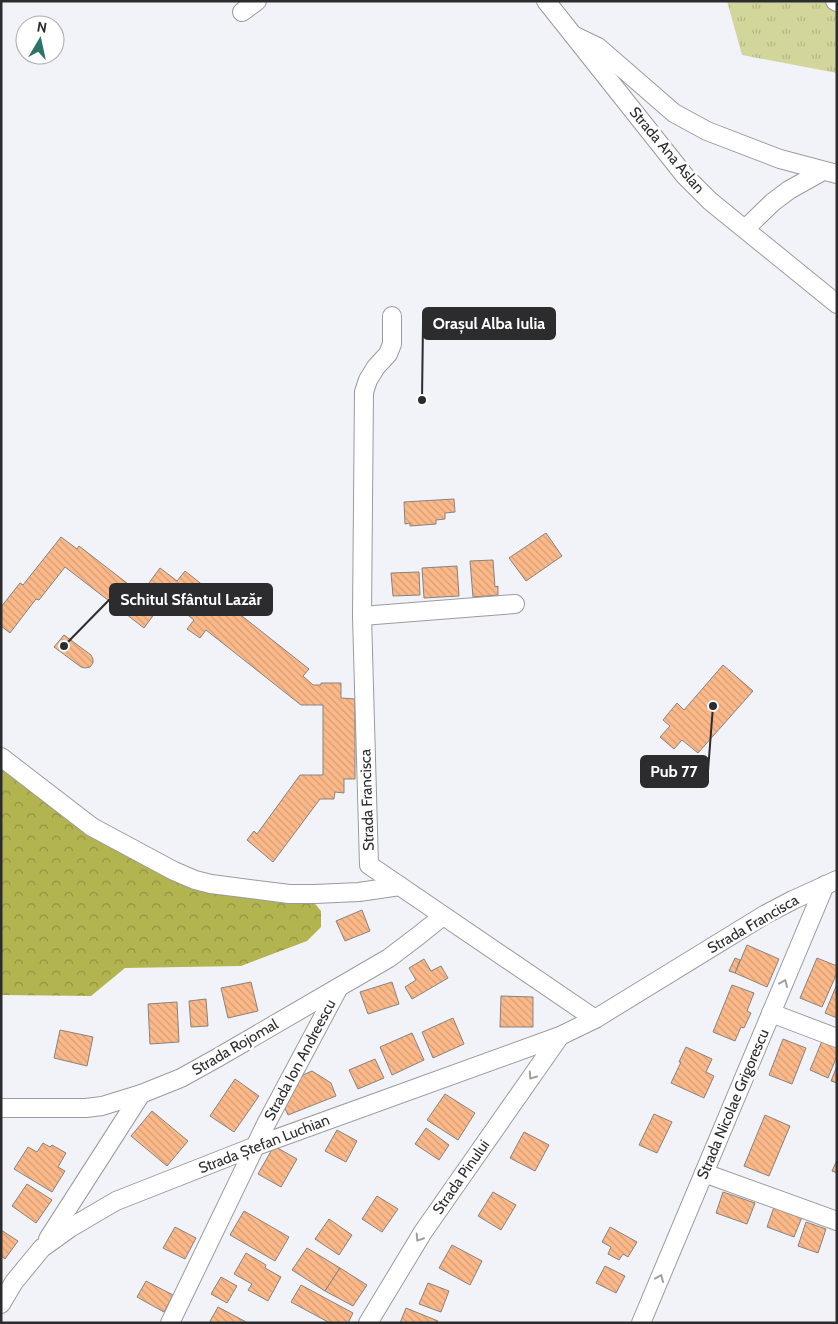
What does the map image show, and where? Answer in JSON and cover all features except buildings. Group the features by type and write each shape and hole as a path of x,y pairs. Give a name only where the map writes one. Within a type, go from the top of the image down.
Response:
{"street":[{"path":"242,12 257,1"},
{"name":"Strada Ana Aslan","path":"546,1 685,176 710,201 745,229 773,202 789,190 830,172"},
{"name":"Strada Ana Aslan","path":"573,35 598,47 674,113 707,131 780,159 830,172"},
{"path":"745,229 837,304"},
{"path":"392,316 392,344 388,354 376,367 368,380 364,392 362,616 515,604"},
{"name":"Strada Francisca","path":"362,616 369,865 595,1019"},
{"path":"1,758 92,827 174,871 195,880 211,884 289,894 359,892 400,886"},
{"name":"Strada Francisca","path":"560,1036 595,1019 766,914 793,900 830,890"},
{"name":"Strada Nicolae Grigorescu","path":"641,1323 771,1013 830,890"},
{"name":"Strada Rojomal","path":"2,1108 86,1108 102,1106 141,1094 188,1074 389,958 443,916"},
{"name":"Strada Ion Andreescu","path":"170,1323 270,1115 339,987"},
{"path":"771,1013 837,1038"},
{"name":"Strada Ștefan Luchian","path":"1,1304 14,1282 42,1248 70,1228 116,1202 256,1146 560,1036"},
{"name":"Strada Pinului","path":"368,1323 423,1232 560,1036"},
{"path":"42,1248 141,1094"},
{"path":"704,1173 837,1222"}],"green space":[{"path":"727,1 837,1 837,73 742,55"},
{"path":"1,749 83,814 160,859 206,878 312,900 321,911 321,927 307,941 241,966 125,968 91,996 1,995"}],"place":[{"name":"Orașul Alba Iulia","path":"422,400"},
{"name":"Schitul Sfântul Lazăr","path":"64,646"},
{"name":"Pub 77","path":"713,706"}]}
